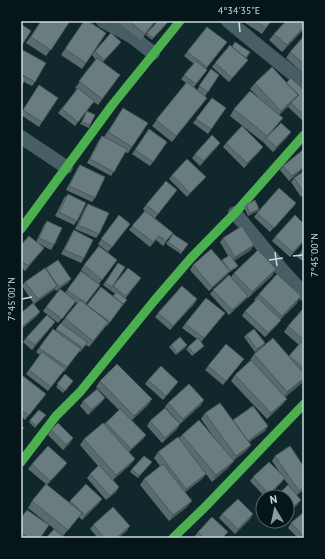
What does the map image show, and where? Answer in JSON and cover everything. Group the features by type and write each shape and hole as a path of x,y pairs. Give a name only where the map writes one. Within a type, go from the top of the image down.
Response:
{"street":[{"path":"103,21 131,36 153,53"},
{"path":"21,229 66,167 153,53 180,21"},
{"path":"228,21 304,83"},
{"path":"21,462 56,416 80,392 190,258 235,213 304,135"},
{"path":"21,137 66,167"},
{"path":"235,213 304,294"},
{"path":"173,538 205,507 304,404"}],"building":[{"path":"41,21 70,21 51,50 31,37"},
{"path":"84,21 88,21 106,33 86,63 65,49"},
{"path":"129,21 155,21 145,34"},
{"path":"158,21 168,22 153,38 147,33"},
{"path":"255,21 271,21 266,28"},
{"path":"286,21 304,21 304,27 287,45 274,34"},
{"path":"21,24 31,31 22,45 21,44"},
{"path":"207,27 227,42 207,67 187,52"},
{"path":"111,33 121,42 104,60 95,51"},
{"path":"304,36 304,64 290,52"},
{"path":"235,42 250,52 246,58 232,47"},
{"path":"230,45 248,60 232,78 215,63"},
{"path":"21,49 46,63 35,82 21,74"},
{"path":"97,58 120,75 102,99 79,81"},
{"path":"196,61 207,70 196,84 184,75"},
{"path":"272,67 298,95 281,111 255,83"},
{"path":"211,69 219,75 208,92 199,86"},
{"path":"21,75 26,78 21,87"},
{"path":"291,78 304,90 304,115 291,103 299,95 286,83"},
{"path":"187,82 207,98 176,136 156,120"},
{"path":"39,85 58,98 42,122 23,110"},
{"path":"78,88 94,101 78,122 62,109"},
{"path":"250,91 283,118 267,136 234,109"},
{"path":"212,98 226,108 211,129 196,119"},
{"path":"123,108 148,123 132,147 108,132"},
{"path":"87,111 95,115 90,125 82,122"},
{"path":"281,123 291,132 276,147 266,138"},
{"path":"242,126 263,147 247,163 226,143"},
{"path":"149,129 167,142 153,162 135,150"},
{"path":"212,135 220,143 203,161 195,154"},
{"path":"102,136 127,149 114,172 90,159"},
{"path":"304,149 304,167 292,176 283,166"},
{"path":"187,159 206,177 190,193 172,175"},
{"path":"80,165 105,177 95,198 69,186"},
{"path":"304,171 304,192 294,178"},
{"path":"166,181 177,190 158,214 146,205"},
{"path":"279,188 296,203 274,228 257,213"},
{"path":"68,194 86,203 77,221 59,212"},
{"path":"255,200 259,209 250,213 246,205"},
{"path":"88,204 109,213 99,234 78,225"},
{"path":"145,211 173,233 166,241 159,236 153,242 132,226"},
{"path":"119,215 130,224 112,247 101,239"},
{"path":"295,215 304,224 304,240 293,252 275,237"},
{"path":"47,221 62,228 54,245 39,238"},
{"path":"242,226 254,245 235,257 223,238"},
{"path":"74,230 93,240 84,258 64,250"},
{"path":"173,234 188,244 182,252 168,242"},
{"path":"29,236 44,248 28,266 21,261 21,245"},
{"path":"99,246 117,260 102,280 84,265"},
{"path":"211,249 230,271 212,287 193,265"},
{"path":"258,250 276,269 252,292 234,273"},
{"path":"230,255 238,266 230,271 222,260"},
{"path":"58,260 71,279 59,287 46,268"},
{"path":"118,263 125,267 112,287 105,283"},
{"path":"45,268 57,286 38,299 25,282"},
{"path":"128,268 141,278 126,296 113,286"},
{"path":"81,271 100,285 86,303 67,290"},
{"path":"277,274 301,296 282,316 259,294"},
{"path":"229,275 248,296 232,310 213,290"},
{"path":"182,286 197,299 173,326 158,313"},
{"path":"101,287 123,304 110,322 87,305"},
{"path":"60,289 76,301 62,319 46,307"},
{"path":"117,292 127,300 123,304 113,296"},
{"path":"206,298 225,313 204,338 185,324"},
{"path":"258,298 281,320 268,333 245,311"},
{"path":"80,300 108,322 93,341 65,318"},
{"path":"33,303 40,312 23,326 21,324 21,313"},
{"path":"304,309 304,340 288,326"},
{"path":"47,315 55,322 35,345 26,338"},
{"path":"61,323 87,342 83,348 56,329"},
{"path":"53,329 81,349 67,367 39,348"},
{"path":"254,329 265,343 257,349 246,335"},
{"path":"180,337 187,345 177,353 171,345"},
{"path":"198,338 204,346 194,354 188,347"},
{"path":"273,338 304,374 304,378 287,392 254,354"},
{"path":"301,342 304,344 304,368 289,356"},
{"path":"226,344 244,359 226,381 208,366"},
{"path":"42,352 65,369 51,387 29,370"},
{"path":"251,360 287,399 271,413 235,375"},
{"path":"117,364 152,399 134,416 100,381"},
{"path":"161,366 178,382 166,396 148,380"},
{"path":"65,374 73,381 65,391 57,384"},
{"path":"23,376 46,394 29,415 21,410 21,379"},
{"path":"189,384 204,400 183,419 168,403"},
{"path":"97,389 105,398 91,410 83,401"},
{"path":"220,403 251,445 236,456 205,413"},
{"path":"253,406 268,426 248,441 233,420"},
{"path":"165,408 180,424 165,438 150,421"},
{"path":"120,409 146,435 131,449 106,423"},
{"path":"39,410 46,415 36,426 30,420"},
{"path":"199,420 234,461 216,475 182,435"},
{"path":"58,423 73,438 66,445 51,430"},
{"path":"103,423 135,459 116,475 84,439"},
{"path":"178,437 206,474 186,489 158,452"},
{"path":"48,446 67,463 50,481 32,464"},
{"path":"290,446 304,467 304,487 299,491 275,456"},
{"path":"144,456 152,462 139,476 132,469"},
{"path":"269,462 285,478 274,489 264,489 253,477"},
{"path":"163,464 192,501 173,515 144,479"},
{"path":"99,465 119,487 110,496 90,474"},
{"path":"46,484 82,513 68,530 32,501"},
{"path":"86,484 102,499 85,515 70,501"},
{"path":"288,485 291,489 284,489"},
{"path":"295,493 301,500 295,505"},
{"path":"238,499 253,514 238,529 222,514"},
{"path":"113,507 130,526 116,538 105,538 93,525"},
{"path":"27,510 49,525 40,538 28,538 21,533 21,518"},
{"path":"304,512 304,537 295,527 295,520"},
{"path":"212,517 228,532 222,538 204,538 198,532"},
{"path":"54,529 65,538 46,538"}],"traffic: fast":[{"path":"21,229 113,104 180,21"},
{"path":"21,462 56,416 80,392 191,258 235,213 304,135"},
{"path":"173,538 205,507 304,404"}]}
